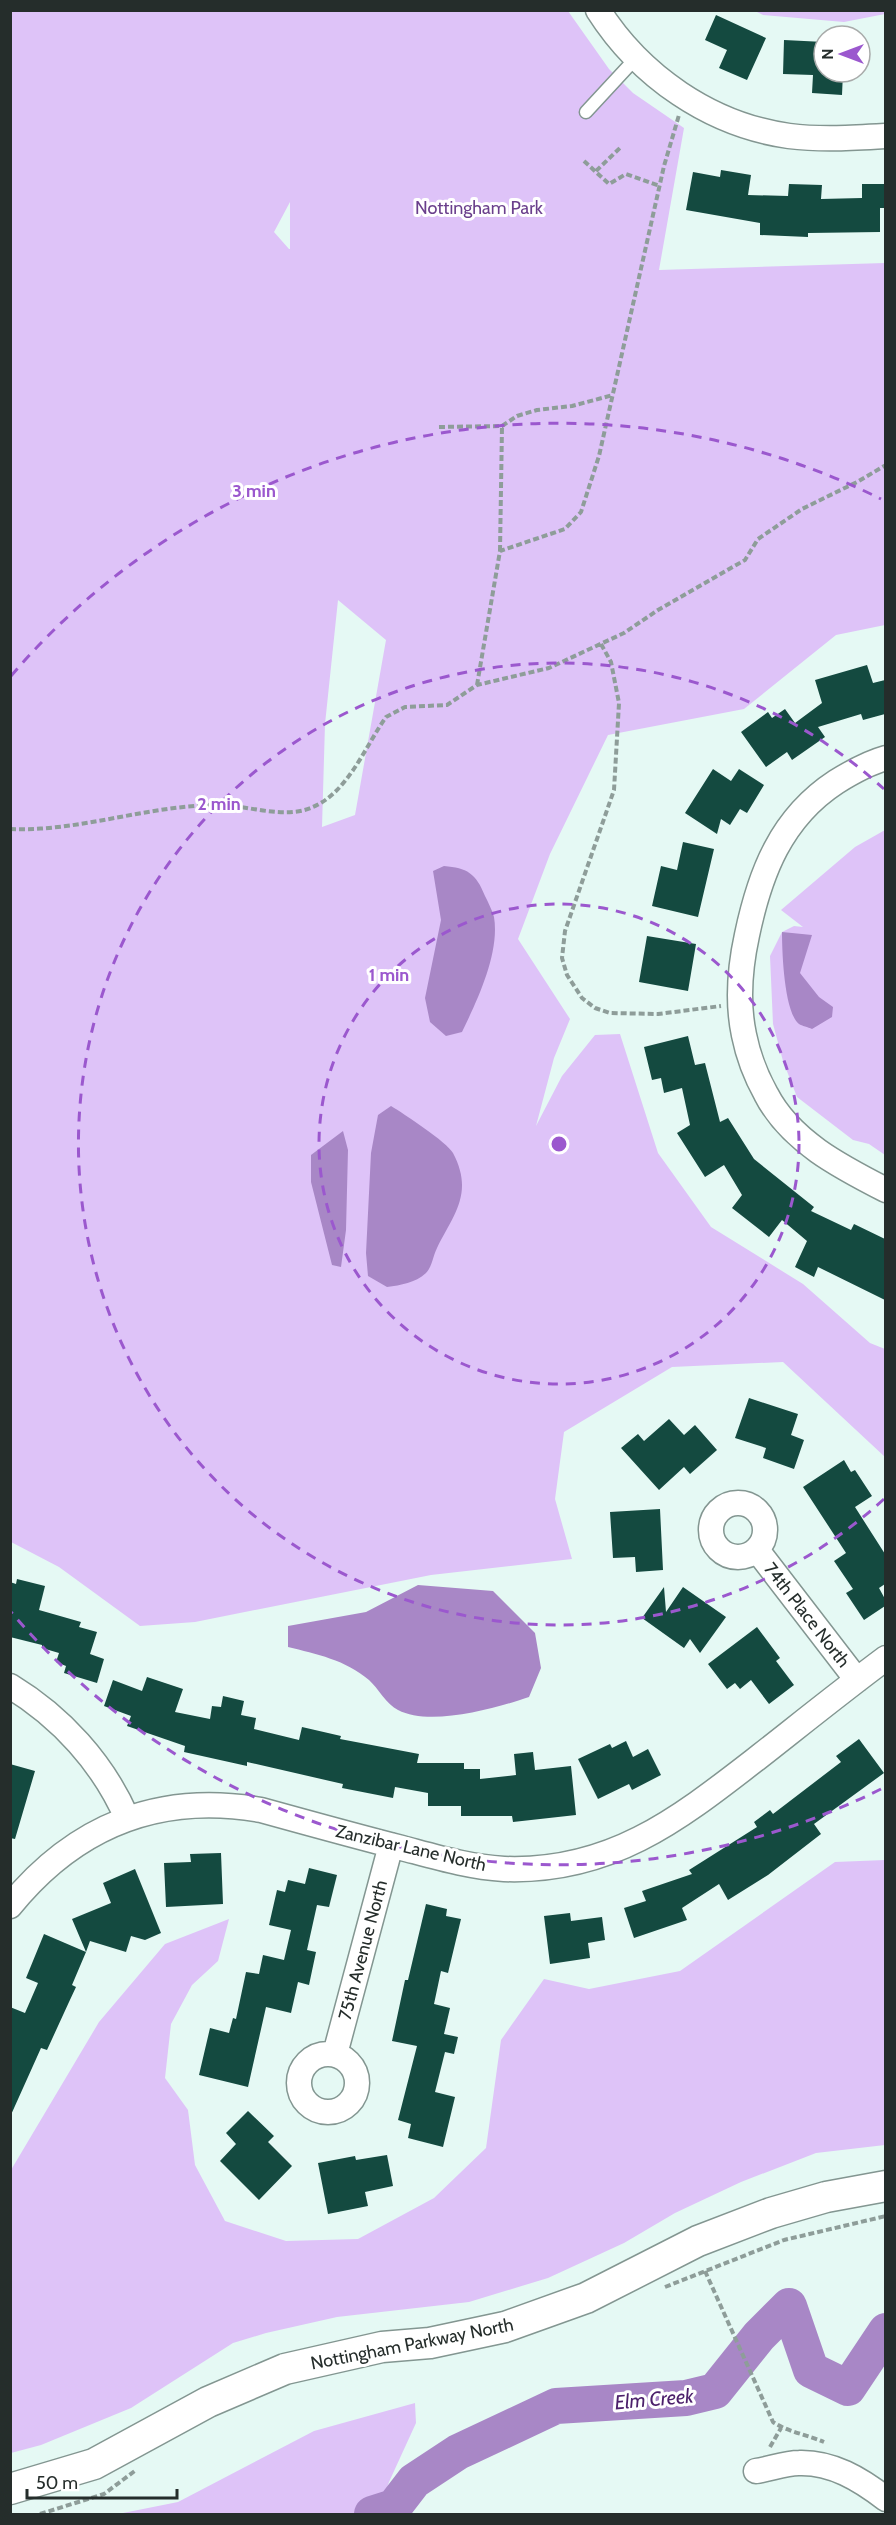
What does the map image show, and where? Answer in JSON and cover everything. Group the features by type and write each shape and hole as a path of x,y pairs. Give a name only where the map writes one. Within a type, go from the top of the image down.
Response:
{"street":[{"path":"598,10 616,36 661,81 687,99 739,124 788,136 818,138 885,136"},
{"path":"885,758 852,772 831,786 810,801 790,822 764,870 755,896 743,953 740,1003 744,1034 753,1064 767,1096 786,1121 807,1143 835,1162 885,1190"},
{"name":"74th Place North","path":"757,1550 857,1680"},
{"name":"Zanzibar Lane North","path":"10,1906 38,1875 67,1849 127,1818 163,1809 200,1805 231,1805 261,1810 465,1865 505,1869 541,1868 575,1862 623,1847 660,1830 695,1806 885,1658"},
{"path":"10,1686 49,1714 81,1746 104,1773 127,1818"},
{"name":"75th Avenue North","path":"335,2054 391,1845"},
{"name":"Nottingham Parkway North","path":"10,2489 94,2464 208,2402 285,2369 382,2348 470,2336 514,2325 586,2298 698,2241 742,2223 826,2197 885,2186"},
{"path":"756,2471 797,2463 831,2466 870,2487 885,2499"}],"lane":[{"path":"586,112 636,58"}],"path":[{"path":"500,551 565,529 581,512 599,456 670,141 687,99"},
{"path":"596,171 621,147"},
{"path":"584,161 609,184 626,174 660,186"},
{"path":"439,427 502,426 517,416 537,410 572,406 613,395"},
{"path":"477,685 500,551 502,426"},
{"path":"10,829 29,830 161,810 219,804 289,812 311,808 330,798 386,717 405,707 447,705 477,685 549,668 602,644 745,560 758,539 802,509 857,482 885,465"},
{"path":"602,644 611,662 620,703 614,790 565,931 562,957 567,975 582,998 596,1008 610,1013 658,1014 740,1003"},
{"path":"705,2271 770,2415"}],"green space":[{"path":"885,10 885,14 844,22 763,15 755,11"},
{"name":"Nottingham Park","path":"10,11 568,11 609,69 633,93 684,128 659,270 885,263 885,625 836,635 744,709 608,735 550,854 518,939 570,1019 554,1058 536,1126 562,1076 595,1035 620,1034 658,1153 711,1227 803,1284 870,1343 885,1349 885,1457 783,1362 672,1367 564,1432 555,1499 572,1559 431,1575 195,1622 140,1626 59,1567 11,1542","holes":["290,202 290,249 289,249 274,232","338,600 386,640 355,815 322,827 325,724"]},
{"path":"885,830 885,1155 869,1144 853,1140 797,1097 783,1061 773,1024 770,956 782,932 794,926 803,927 781,910 855,847"},
{"path":"885,1860 885,2145 816,2153 741,2182 675,2213 624,2243 548,2278 469,2302 337,2317 233,2343 131,2408 41,2445 11,2453 11,2170 99,2022 165,1944 229,1919 218,1961 192,1985 171,2024 165,2078 188,2110 195,2165 225,2221 286,2241 358,2239 434,2198 486,2148 501,2040 544,1979 589,1989 680,1971 835,1862"},
{"path":"415,2403 416,2423 389,2482 378,2514 118,2514 178,2502 314,2431"}],"shaded area":[{"path":"444,866 465,870 478,882 493,914 495,931 494,946 486,976 468,1020 462,1032 446,1036 430,1022 425,998 441,920 433,871"},
{"path":"782,932 812,935 800,973 819,997 833,1007 832,1017 812,1029 799,1024 790,1007 785,981"},
{"path":"391,1106 425,1128 449,1148 459,1167 462,1192 455,1214 428,1271 413,1281 387,1287 368,1276 366,1253 371,1153 378,1115"},
{"path":"343,1131 348,1150 346,1230 341,1267 332,1265 311,1182 311,1155"},
{"path":"418,1585 493,1591 535,1633 541,1668 529,1697 464,1714 427,1717 412,1715 394,1708 369,1680 351,1667 288,1647 288,1626 366,1612"}],"building":[{"path":"716,15 766,38 747,80 719,68 727,50 705,40"},
{"path":"784,40 812,41 812,75 783,74"},
{"path":"812,84 842,84 842,95 812,93"},
{"path":"721,170 751,175 748,195 788,196 789,184 822,185 821,199 862,198 862,184 885,184 885,208 880,208 880,232 808,233 808,237 760,235 760,223 686,210 693,172 720,177"},
{"path":"867,665 873,683 885,680 885,714 863,720 861,714 818,727 825,737 792,760 787,752 766,767 741,732 768,712 772,718 785,709 795,723 822,703 815,680"},
{"path":"713,769 731,781 739,769 764,785 747,813 740,809 730,825 721,819 717,834 685,813"},
{"path":"683,842 714,849 698,917 652,906 661,866 677,870"},
{"path":"647,936 696,944 688,991 639,982"},
{"path":"688,1036 695,1065 705,1063 720,1122 728,1118 754,1159 814,1207 811,1211 851,1230 854,1224 885,1239 885,1300 818,1267 814,1277 795,1267 807,1241 782,1220 769,1237 732,1208 742,1195 724,1165 705,1177 677,1133 690,1125 682,1088 664,1093 661,1078 652,1080 644,1047"},
{"path":"749,1398 798,1414 791,1435 804,1440 794,1469 763,1458 766,1448 735,1438"},
{"path":"669,1419 684,1435 695,1425 717,1450 690,1474 684,1467 659,1490 621,1448 638,1434 644,1441"},
{"path":"844,1460 851,1472 855,1470 872,1496 855,1507 885,1554 885,1584 879,1588 885,1599 885,1606 864,1620 846,1593 853,1589 834,1561 846,1553 803,1487"},
{"path":"660,1509 663,1570 636,1572 635,1557 613,1558 610,1512"},
{"path":"17,1579 45,1586 39,1610 81,1622 79,1627 97,1632 90,1654 104,1659 97,1683 64,1673 66,1666 56,1662 59,1653 42,1648 42,1645 10,1637 10,1582 16,1584"},
{"path":"664,1587 666,1612 683,1587 726,1617 700,1653 690,1639 684,1648 642,1618"},
{"path":"757,1627 780,1658 776,1661 794,1685 769,1704 751,1680 740,1689 735,1683 727,1689 708,1664"},
{"path":"147,1677 183,1689 175,1712 210,1719 212,1706 221,1707 223,1696 244,1701 241,1715 256,1718 254,1729 299,1740 302,1727 341,1736 340,1739 419,1754 417,1763 464,1763 464,1769 480,1769 480,1779 516,1775 514,1754 533,1752 535,1770 571,1766 576,1815 513,1822 512,1816 461,1816 461,1806 428,1806 428,1793 395,1787 393,1798 342,1788 343,1784 247,1762 247,1766 184,1752 185,1746 127,1726 131,1716 104,1706 113,1680 142,1691"},
{"path":"859,1739 884,1773 814,1824 821,1834 768,1875 728,1900 719,1884 682,1908 687,1920 634,1938 624,1908 646,1901 642,1891 692,1874 689,1870 757,1827 754,1822 770,1810 773,1814 841,1762 836,1756"},
{"path":"626,1741 633,1757 648,1749 661,1775 632,1790 629,1784 598,1799 578,1759 610,1744 612,1748"},
{"path":"10,1764 35,1771 15,1839 10,1838"},
{"path":"221,1853 223,1904 166,1907 164,1863 191,1862 190,1854"},
{"path":"309,1868 337,1875 329,1907 317,1905 307,1950 316,1952 309,1985 298,1982 291,2013 266,2007 248,2087 199,2075 210,2028 229,2033 233,2018 236,2019 246,1972 259,1974 263,1955 284,1960 291,1930 269,1925 277,1890 285,1892 288,1880 305,1884"},
{"path":"135,1869 161,1933 145,1940 131,1936 126,1952 90,1941 86,1952 72,1919 111,1903 103,1883"},
{"path":"426,1904 447,1909 446,1916 461,1919 448,1973 441,1971 434,2004 450,2008 444,2034 458,2037 454,2054 445,2052 435,2092 455,2097 443,2147 408,2138 411,2124 398,2120 417,2046 392,2041 405,1980 408,1980"},
{"path":"570,1913 571,1921 602,1917 605,1940 588,1943 590,1958 550,1964 544,1916"},
{"path":"44,1934 86,1952 72,1985 76,1987 47,2050 41,2048 10,2117 10,2007 25,2013 38,1983 26,1978"},
{"path":"248,2111 274,2136 268,2142 292,2166 259,2200 220,2161 236,2144 226,2133"},
{"path":"387,2155 393,2186 365,2192 368,2206 328,2214 318,2163 355,2156 356,2160"}],"waterway":[{"name":"Elm Creek","path":"372,2514 394,2507 414,2481 458,2452 556,2406 686,2398 715,2391 759,2336 789,2306 811,2370 848,2388 886,2331"}]}
